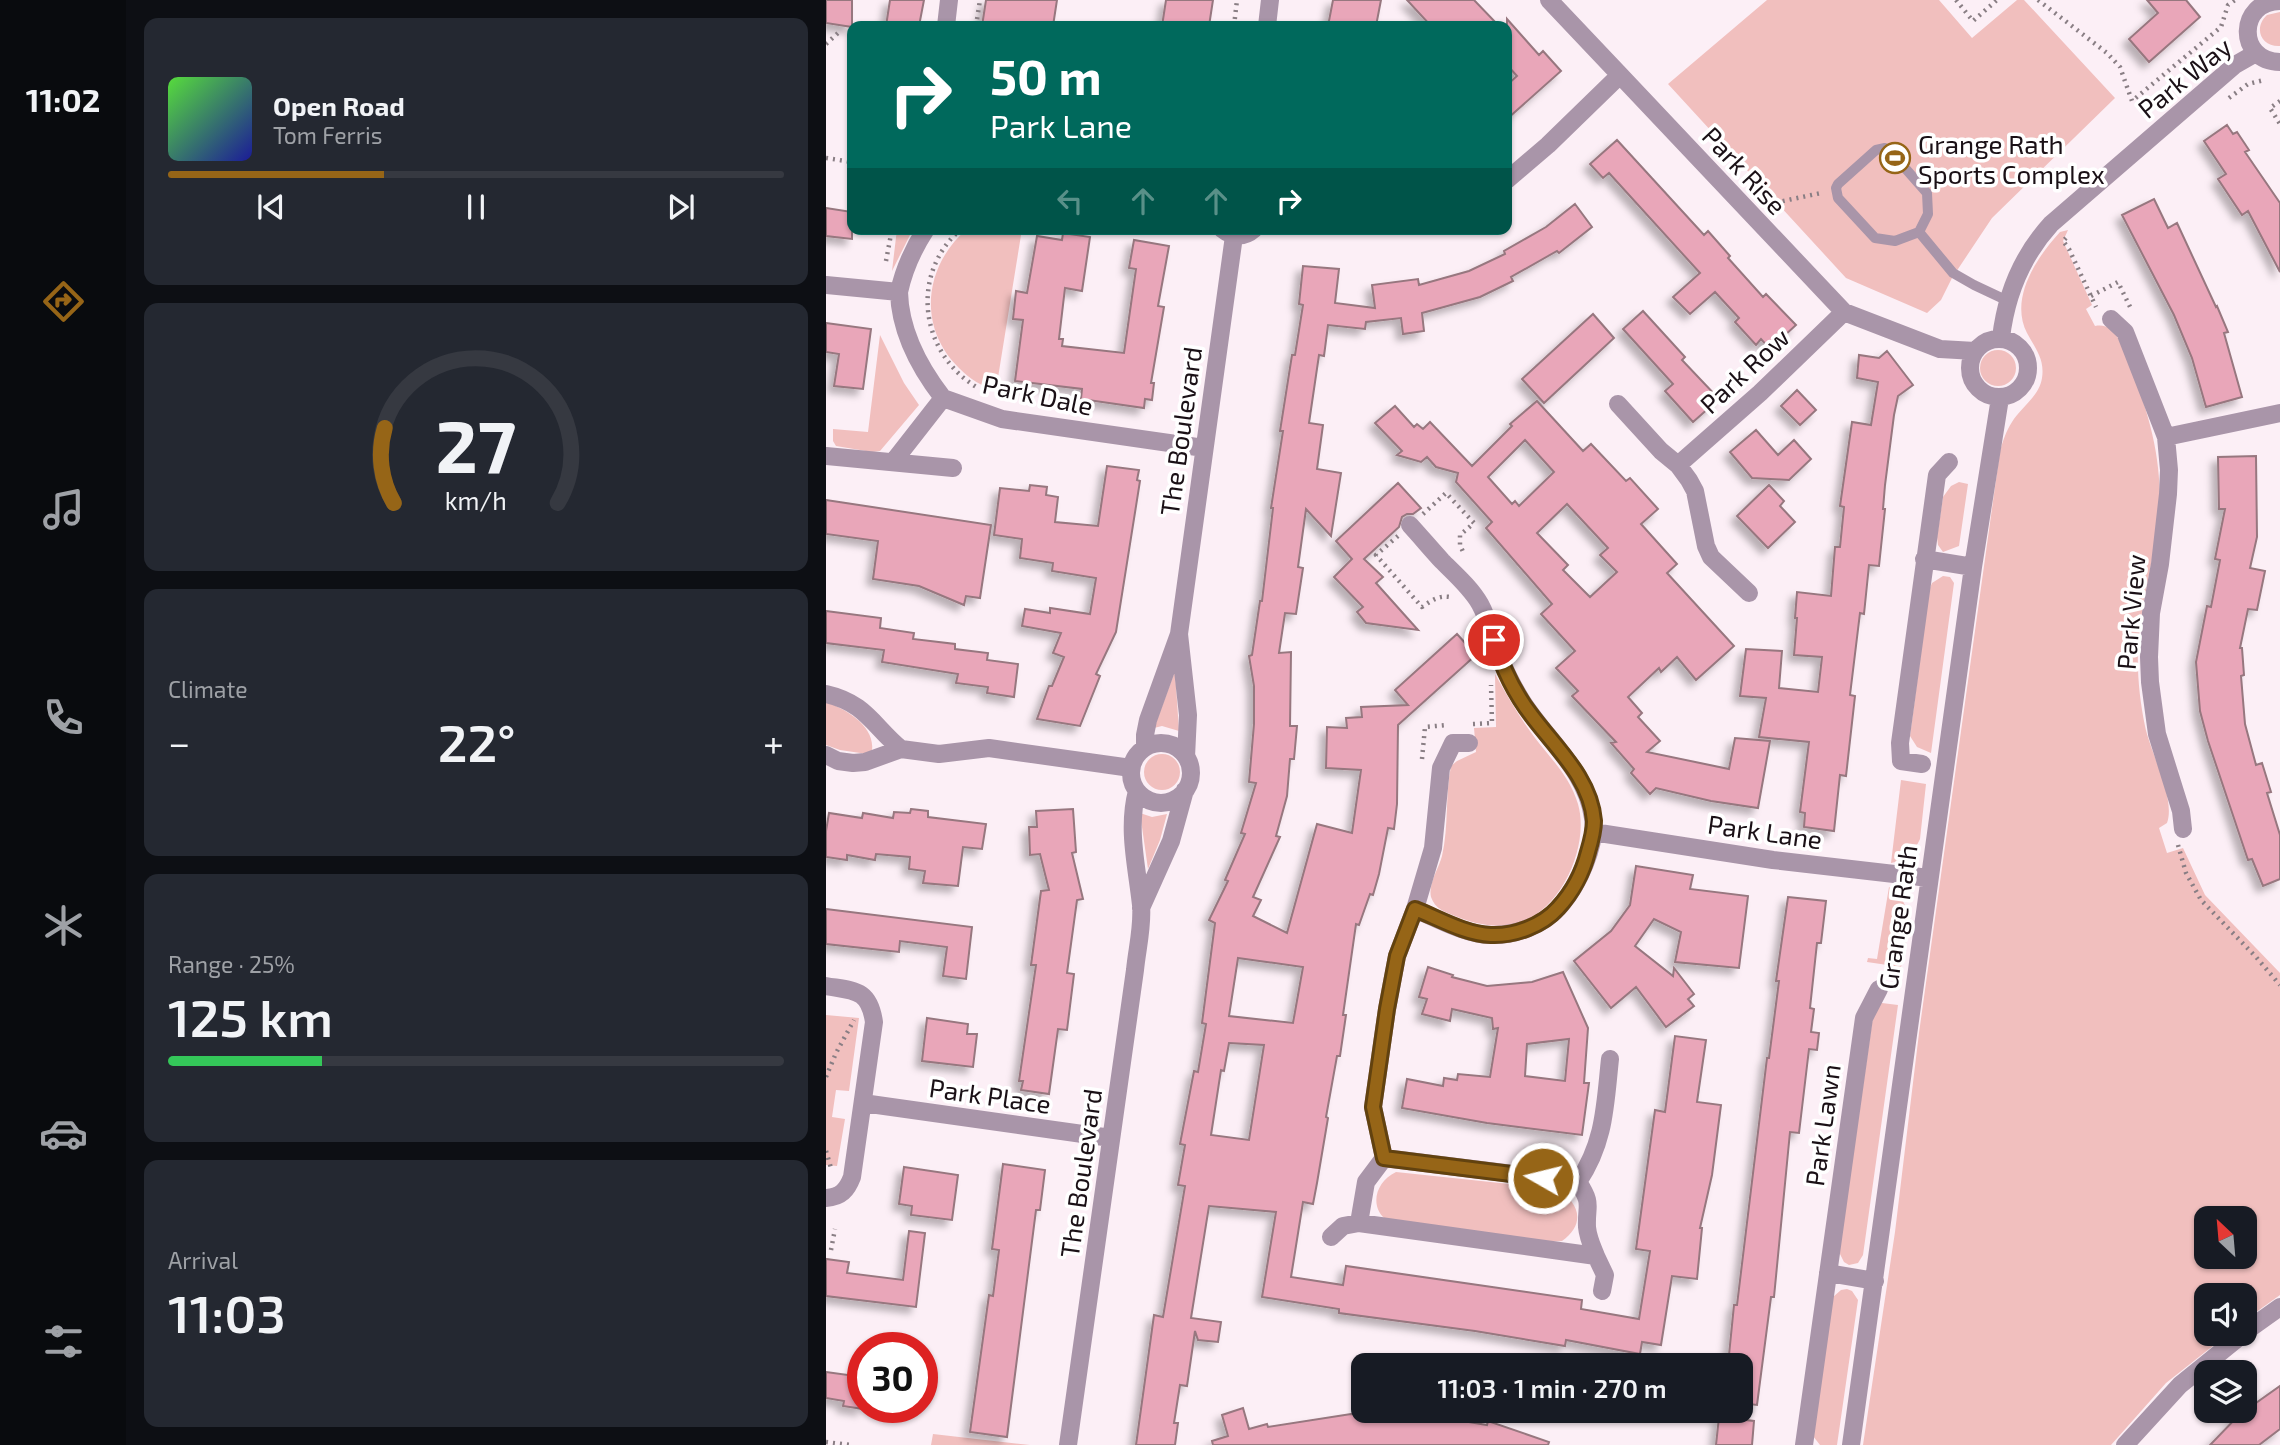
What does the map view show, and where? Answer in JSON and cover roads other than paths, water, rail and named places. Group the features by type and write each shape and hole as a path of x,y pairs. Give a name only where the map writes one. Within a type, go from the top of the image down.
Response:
{"street":[{"path":"947,21 949,0"},
{"path":"1268,21 1270,0"},
{"name":"Park Rise","path":"1549,0 1844,312 1940,349 1975,351"},
{"path":"2280,1 2256,4 2247,35 2256,53 2264,59 2280,62"},
{"name":"Park Way","path":"2001,338 2007,301 2025,259 2051,224 2225,72 2256,53"},
{"path":"1512,176 1620,75"},
{"path":"922,235 907,264 899,292 899,310 909,341 926,376 943,398"},
{"name":"The Boulevard","path":"1145,748 1144,735 1148,720 1179,634 1204,448 1228,235"},
{"path":"826,285 899,292"},
{"name":"Park Row","path":"1678,465 1760,393 1844,312"},
{"name":"Park View","path":"2111,319 2125,332 2166,437 2168,494 2150,621 2150,682 2157,734 2181,811 2185,836"},
{"path":"2001,338 2019,346 2025,354 2028,373 2018,391 2000,398 1982,392 1971,378 1969,368 1975,351 1982,343 2001,338"},
{"name":"Park Dale","path":"893,462 943,398 1002,419 1204,448"},
{"name":"Grange Rath","path":"1851,1445 1973,568 2000,398"},
{"path":"1618,404 1661,451 1678,465 1695,491 1706,547 1711,557 1749,593"},
{"path":"2166,437 2280,413"},
{"path":"826,456 953,468"},
{"path":"1922,764 1901,761 1900,743 1937,475 1949,462"},
{"path":"1410,525 1479,602 1498,654 1521,700 1578,776 1594,819 1586,861 1573,887 1552,914 1534,926 1491,935 1415,909"},
{"path":"1924,559 1973,568"},
{"name":"The Boulevard","path":"1179,634 1188,715 1186,757"},
{"path":"826,694 843,699 864,711 888,739 901,749"},
{"path":"1163,743 1172,745 1186,757 1191,774 1179,797 1161,803 1144,797 1137,791 1133,784 1131,768 1145,748 1163,743"},
{"path":"1359,1223 1366,1182 1384,1158 1373,1107 1397,956 1415,909 1433,848 1441,768 1452,743 1469,743"},
{"path":"826,755 838,761 853,763 865,762 901,749 939,754 989,748 1131,768"},
{"name":"The Boulevard","path":"1141,908 1171,841 1185,790"},
{"name":"The Boulevard","path":"1068,1445 1134,979 1141,908 1132,827 1137,791"},
{"name":"Park Lane","path":"1593,832 1773,860 1930,878"},
{"path":"826,986 858,991 868,1000 874,1022 849,1186 842,1194 826,1198"},
{"name":"Park Lawn","path":"1804,1445 1864,1018 1879,989"},
{"path":"1578,1182 1598,1145 1606,1112 1610,1059"},
{"name":"Park Place","path":"863,1103 1111,1138"},
{"path":"1384,1158 1578,1182"},
{"path":"1578,1182 1590,1208 1587,1224 1589,1239 1605,1275 1602,1291"},
{"path":"1331,1237 1343,1226 1359,1223 1596,1256"},
{"path":"1828,1273 1875,1281"},
{"path":"2257,1324 2280,1307"},
{"path":"2125,1445 2172,1392 2228,1346"}],"lane":[{"path":"1885,148 1927,193 1928,214 1919,232 1895,241 1875,238 1838,198 1838,184 1876,150 1885,148"},
{"path":"1919,232 1954,273 2007,301"}],"place":[{"name":"Grange Rath Sports Complex","path":"1895,158"}]}
